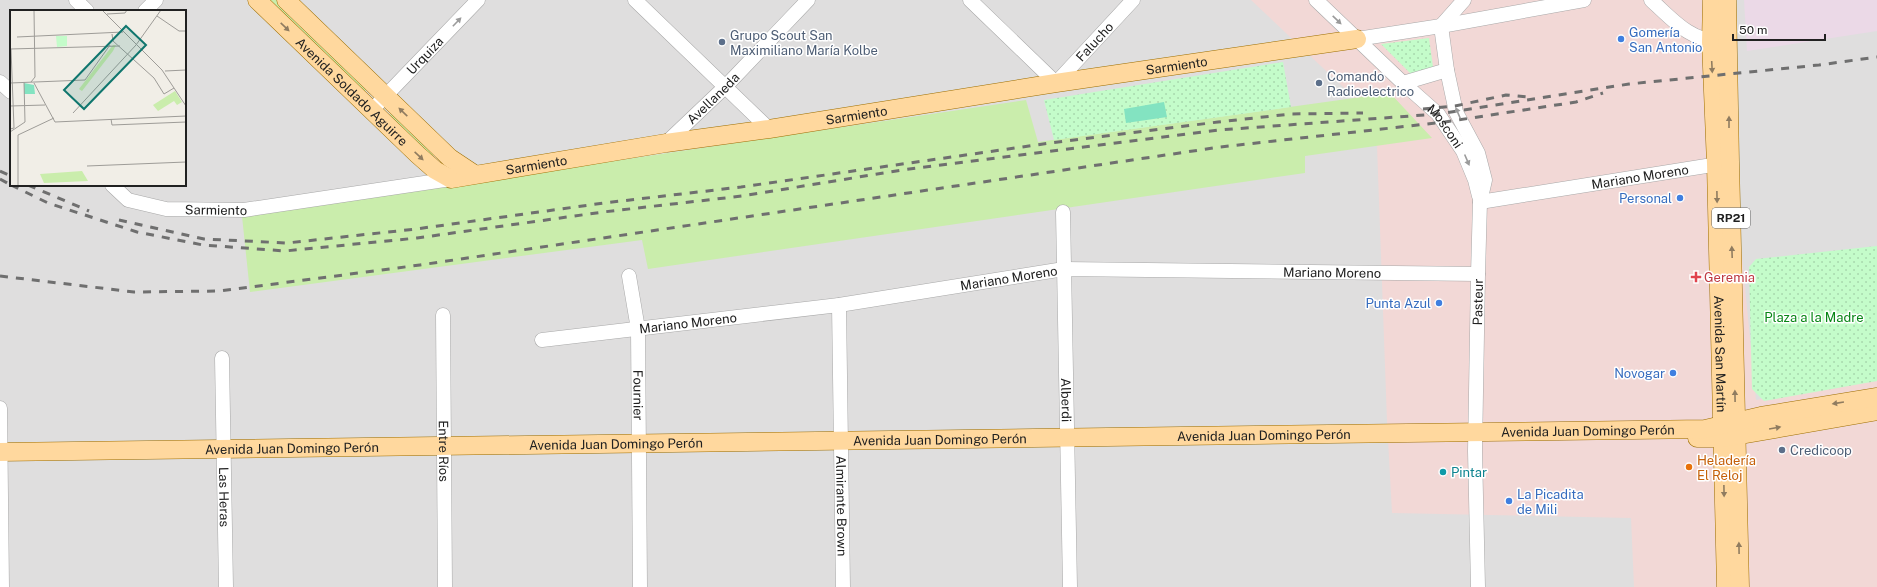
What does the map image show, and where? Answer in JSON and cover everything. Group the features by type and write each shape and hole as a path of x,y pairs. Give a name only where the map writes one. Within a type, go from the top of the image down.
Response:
{"main road":[{"name":"Avenida Soldado Aguirre","path":"257,0 435,170 451,179"},
{"name":"Avenida Soldado Aguirre","path":"286,0 450,158 474,174"},
{"name":"Avenida San Martín","path":"1712,0 1719,42 1723,163 1729,430 1726,587"},
{"name":"Avenida San Martín","path":"1719,42 1727,0"},
{"name":"Sarmiento","path":"451,179 666,143 770,129 1056,83 1357,39"},
{"name":"Avenida Juan Domingo Perón","path":"1729,430 1877,397"},
{"name":"Avenida Juan Domingo Perón","path":"0,452 224,454 1475,437 1729,430 1877,411"},
{"name":"Avenida San Martín","path":"1729,430 1740,587"},
{"name":"Avenida Juan Domingo Perón","path":"0,463 224,454"}],"street":[{"path":"76,0 86,10"},
{"path":"146,10 156,0"},
{"name":"Urquiza","path":"372,110 478,0"},
{"path":"635,0 770,129"},
{"name":"Avellaneda","path":"666,143 726,86 808,0"},
{"path":"970,0 1056,83"},
{"name":"Falucho","path":"1056,83 1133,0"},
{"name":"Mosconi","path":"1316,0 1445,122 1463,151 1475,180 1480,202"},
{"path":"1441,26 1464,0"},
{"name":"Sarmiento","path":"1357,39 1441,26 1584,0"},
{"path":"1652,0 1688,33 1719,42"},
{"name":"Pasteur","path":"1441,26 1447,70 1456,112 1478,153 1485,180 1480,202 1475,437 1478,587"},
{"path":"1403,83 1447,70"},
{"path":"0,82 10,91"},
{"name":"Mariano Moreno","path":"1480,202 1723,163"},
{"name":"Sarmiento","path":"113,186 128,200 166,209 244,210 451,179"},
{"name":"Alberdi","path":"1063,212 1070,587"},
{"name":"Mariano Moreno","path":"542,340 839,305 1064,269 1478,274"},
{"name":"Fournier","path":"628,276 638,328 640,587"},
{"name":"Almirante Brown","path":"839,305 843,587"},
{"name":"Entre Ríos","path":"442,315 445,587"},
{"name":"Las Heras","path":"222,358 226,587"},
{"path":"0,408 2,587"}],"shaded area":[{"path":"0,0 1877,0 1877,587 0,587"},
{"path":"1251,0 1717,0 1756,400 1877,381 1877,587 1634,587 1631,518 1392,513 1387,421 1376,118"},
{"path":"1744,0 1877,0 1877,31 1747,51"}],"green space":[{"path":"265,0 278,0 367,89 364,92"},
{"path":"1429,38 1433,67 1411,74 1381,44"},
{"path":"1283,62 1291,107 1054,140 1044,100"},
{"path":"1390,93 1432,138 1305,156 1305,173 648,269 642,240 250,292 242,216 1026,100 1038,142"},
{"path":"1164,102 1167,117 1126,123 1124,109"},
{"path":"392,113 435,154 431,157 389,116"},
{"name":"Plaza a la Madre","path":"1877,246 1877,381 1764,401 1752,389 1749,267 1756,259"}],"railway":[{"path":"13,186 48,203 137,232 203,245 285,251 417,238 603,212 742,196 902,170 1219,130 1438,114 1629,84 1819,65 1877,57"},
{"path":"0,276 134,292 220,291 420,265 1220,147 1445,122 1576,102 1603,93"},
{"path":"1423,109 1455,106 1506,95 1527,97"},
{"path":"119,220 204,239 287,243 416,229 604,203 741,187 1050,143 1218,122 1291,114 1363,113"},
{"path":"0,171 10,176"},
{"path":"0,179 10,184"},
{"path":"30,186 89,211"}],"place":[{"name":"Gomería San Antonio","path":"1621,39"},
{"name":"Grupo Scout San Maximiliano María Kolbe","path":"722,42"},
{"name":"Comando Radioelectrico","path":"1319,83"},
{"name":"Personal","path":"1680,198"},
{"name":"Geremia","path":"1696,277"},
{"name":"Punta Azul","path":"1439,303"},
{"name":"Novogar","path":"1673,373"},
{"name":"Credicoop","path":"1782,450"},
{"name":"Heladería El Reloj","path":"1689,467"},
{"name":"Pintar","path":"1443,472"},
{"name":"La Picadita de Mili","path":"1509,501"}]}
